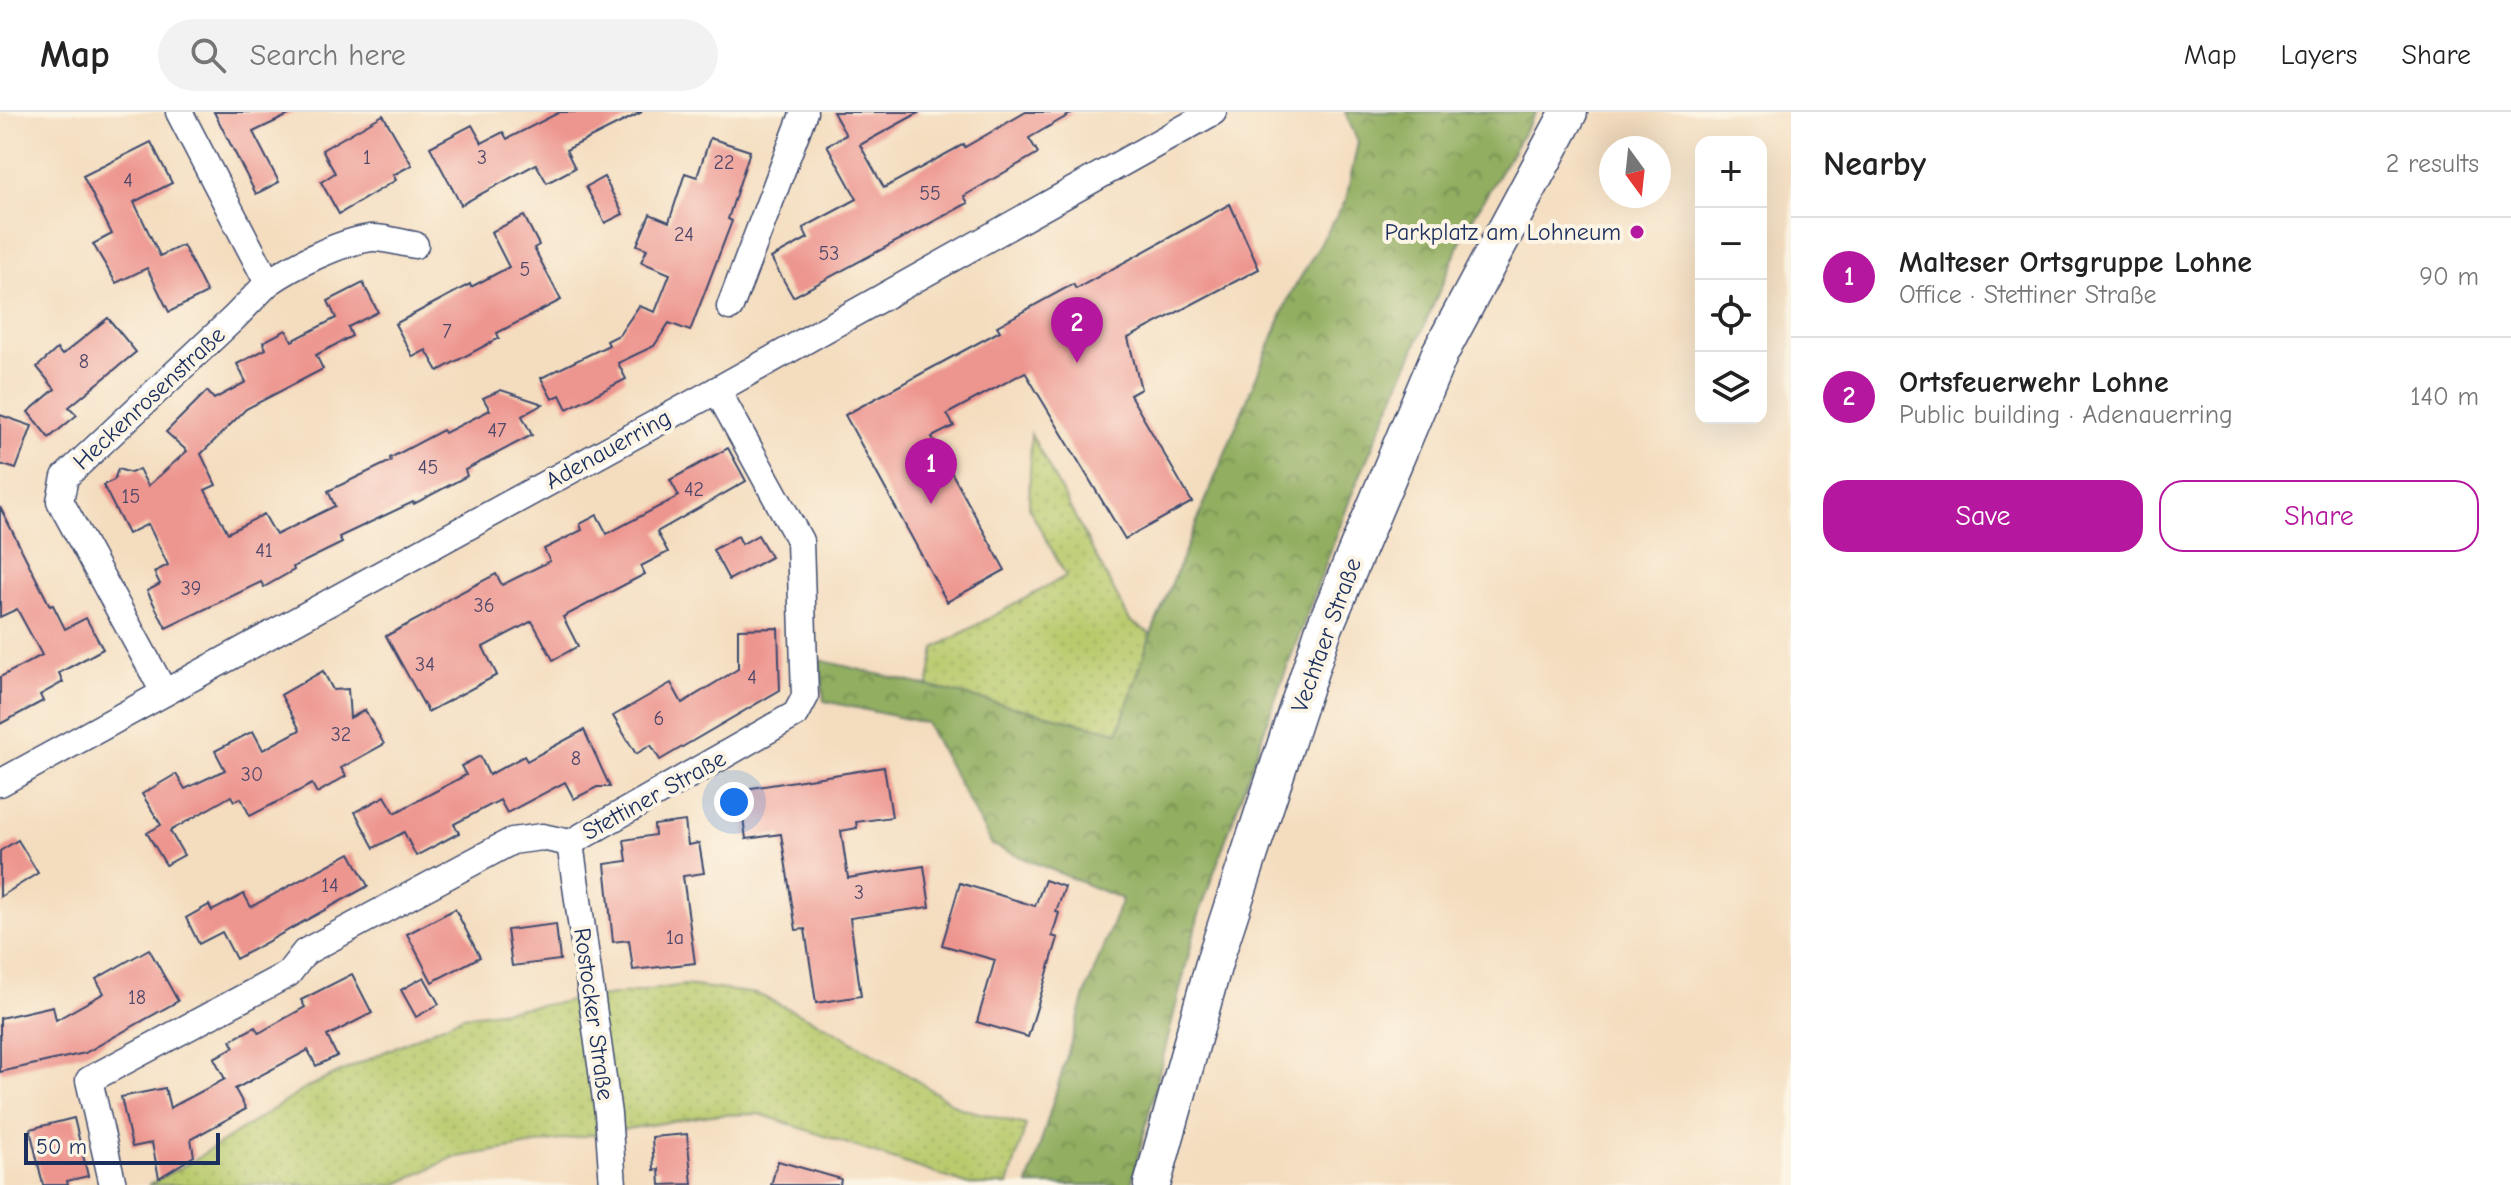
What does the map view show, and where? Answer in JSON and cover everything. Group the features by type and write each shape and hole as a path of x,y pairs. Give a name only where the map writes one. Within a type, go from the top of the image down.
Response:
{"main road":[{"name":"Vechtaer Straße","path":"1152,1185 1216,956 1323,631 1440,353 1569,112"}],"street":[{"path":"179,112 268,283"},
{"path":"730,307 804,112"},
{"name":"Adenauerring","path":"0,783 717,390 1213,112"},
{"name":"Heckenrosenstraße","path":"164,692 60,501 65,477 268,283 288,269 325,252 373,238 415,245"},
{"name":"Stettiner Straße","path":"113,1185 89,1080 288,974 305,952 512,841 542,837 570,843 796,714 805,697 800,541 717,390"},
{"name":"Rostocker Straße","path":"570,843 608,1114 613,1185"}],"green space":[{"path":"1345,112 1536,112 1465,231 1352,494 1198,918 1131,1185 1028,1185 1087,989 1122,899 992,845 926,723 824,701 820,660 1118,732 1151,634 1289,297 1346,200 1358,142"},
{"path":"1031,434 1130,621 1151,634 1118,733 928,687 935,648 1066,576 1029,508"},
{"path":"685,985 757,994 826,1026 960,1108 1026,1125 1008,1185 969,1185 760,1114 711,1115 452,1158 396,1185 148,1185 189,1163 308,1087 463,1016"}],"building":[{"path":"214,112 295,112 253,132 279,182 256,194"},
{"path":"560,112 642,112 566,150 575,168 547,183 536,164 461,205 430,147 472,125 482,143 503,132 507,139"},
{"path":"833,112 920,112 860,145 884,188 1026,112 1074,112 1029,138 1038,153 964,196 968,203 793,297 771,258 808,238 803,228 857,199 827,145 846,135"},
{"path":"383,115 412,165 393,175 396,180 339,214 321,182 335,173 322,150"},
{"path":"710,138 750,151 728,219 732,221 690,331 669,323 654,346 618,363 626,379 567,409 560,395 552,399 541,378 609,345 607,341 619,335 639,306 655,312 670,274 641,262 647,249 637,245 650,214 669,222 685,173 697,177"},
{"path":"151,142 172,183 134,202 160,256 183,245 207,293 169,312 147,268 116,283 93,244 112,234 83,176"},
{"path":"604,177 623,214 605,223 586,187"},
{"path":"1230,204 1259,269 1128,338 1141,389 1130,395 1192,502 1125,539 1025,372 947,414 954,426 932,437 1005,570 947,602 845,415 1000,331 997,326 1073,284 1076,289"},
{"path":"524,216 539,245 534,248 561,300 497,333 499,338 438,371 426,350 413,357 395,324 509,267 491,232"},
{"path":"363,283 378,312 348,327 352,336 316,355 323,369 246,409 201,454 216,485 205,490 228,533 264,514 276,535 335,506 328,491 391,461 390,458 443,430 445,433 490,410 483,398 501,390 543,404 522,416 532,435 465,470 467,476 414,504 339,537 342,543 293,567 294,570 264,587 261,582 166,628 147,591 160,584 154,572 168,565 148,524 128,534 103,485 114,480 118,469 131,473 139,469 148,486 187,451 166,432 207,391 214,399 246,382 237,364 266,349 263,342 286,330 292,341 336,318 328,301"},
{"path":"108,318 136,352 69,407 77,415 49,438 28,412 55,389 37,367 57,349 62,355"},
{"path":"0,415 32,426 16,469 0,464"},
{"path":"728,448 746,481 657,532 668,552 641,566 645,574 563,617 578,646 553,660 532,621 483,647 497,675 428,712 386,636 496,574 502,585 550,561 544,549 582,530 580,524 597,515 607,534 679,496 670,480"},
{"path":"0,507 50,606 53,605 65,629 86,618 103,649 59,673 63,682 40,695 43,701 0,724 0,677 42,655 17,609 0,617"},
{"path":"758,535 771,557 729,580 713,550 738,536 742,544"},
{"path":"778,628 780,690 660,760 651,745 636,754 613,716 671,683 682,703 738,669 738,629"},
{"path":"323,671 333,690 348,689 350,718 365,710 384,744 341,768 346,776 317,793 312,784 250,816 241,798 234,801 231,796 170,831 184,855 166,865 147,833 161,825 142,794 176,774 185,789 225,770 215,751 253,731 263,750 300,730 281,695"},
{"path":"584,730 610,787 597,787 574,799 565,782 507,813 500,800 454,824 459,833 416,856 404,832 374,848 355,812 385,796 395,813 466,775 461,766 480,756 489,775 524,756 527,761"},
{"path":"884,767 892,817 856,822 857,828 841,831 848,878 924,866 930,907 850,918 861,996 816,1003 805,929 796,930 781,834 746,839 739,790"},
{"path":"685,821 688,845 699,843 704,873 683,876 695,963 633,970 629,940 613,942 605,864 627,861 624,840 655,835 654,825"},
{"path":"18,840 38,873 0,897 0,851"},
{"path":"350,853 368,886 236,959 222,932 199,944 186,918 209,905 212,911 244,894 251,907"},
{"path":"1045,880 1065,887 1052,936 1058,938 1028,1037 977,1022 995,960 942,945 960,883 1035,906"},
{"path":"455,909 480,957 432,982 407,934"},
{"path":"556,924 560,960 512,966 507,930"},
{"path":"149,949 178,1001 85,1053 0,1072 0,1018 53,1006 56,1020 104,993 96,979"},
{"path":"352,974 372,1013 327,1036 337,1056 316,1066 308,1050 235,1089 246,1109 191,1139 194,1156 159,1178 152,1143 132,1147 121,1097 165,1088 170,1108 225,1079 214,1058 234,1047 231,1040 255,1027 259,1033 305,1007 301,1000"},
{"path":"424,977 439,1004 416,1017 401,990"},
{"path":"74,1118 88,1176 67,1181 68,1185 43,1185 30,1129"},
{"path":"687,1134 692,1184 660,1185 659,1169 654,1170 652,1137"},
{"path":"778,1161 841,1179 840,1185 771,1185"}],"place":[{"name":"Parkplatz am Lohneum","path":"1637,232"},
{"name":"Ortsfeuerwehr Lohne","path":"1077,363"},
{"name":"Malteser Ortsgruppe Lohne","path":"931,504"}]}
